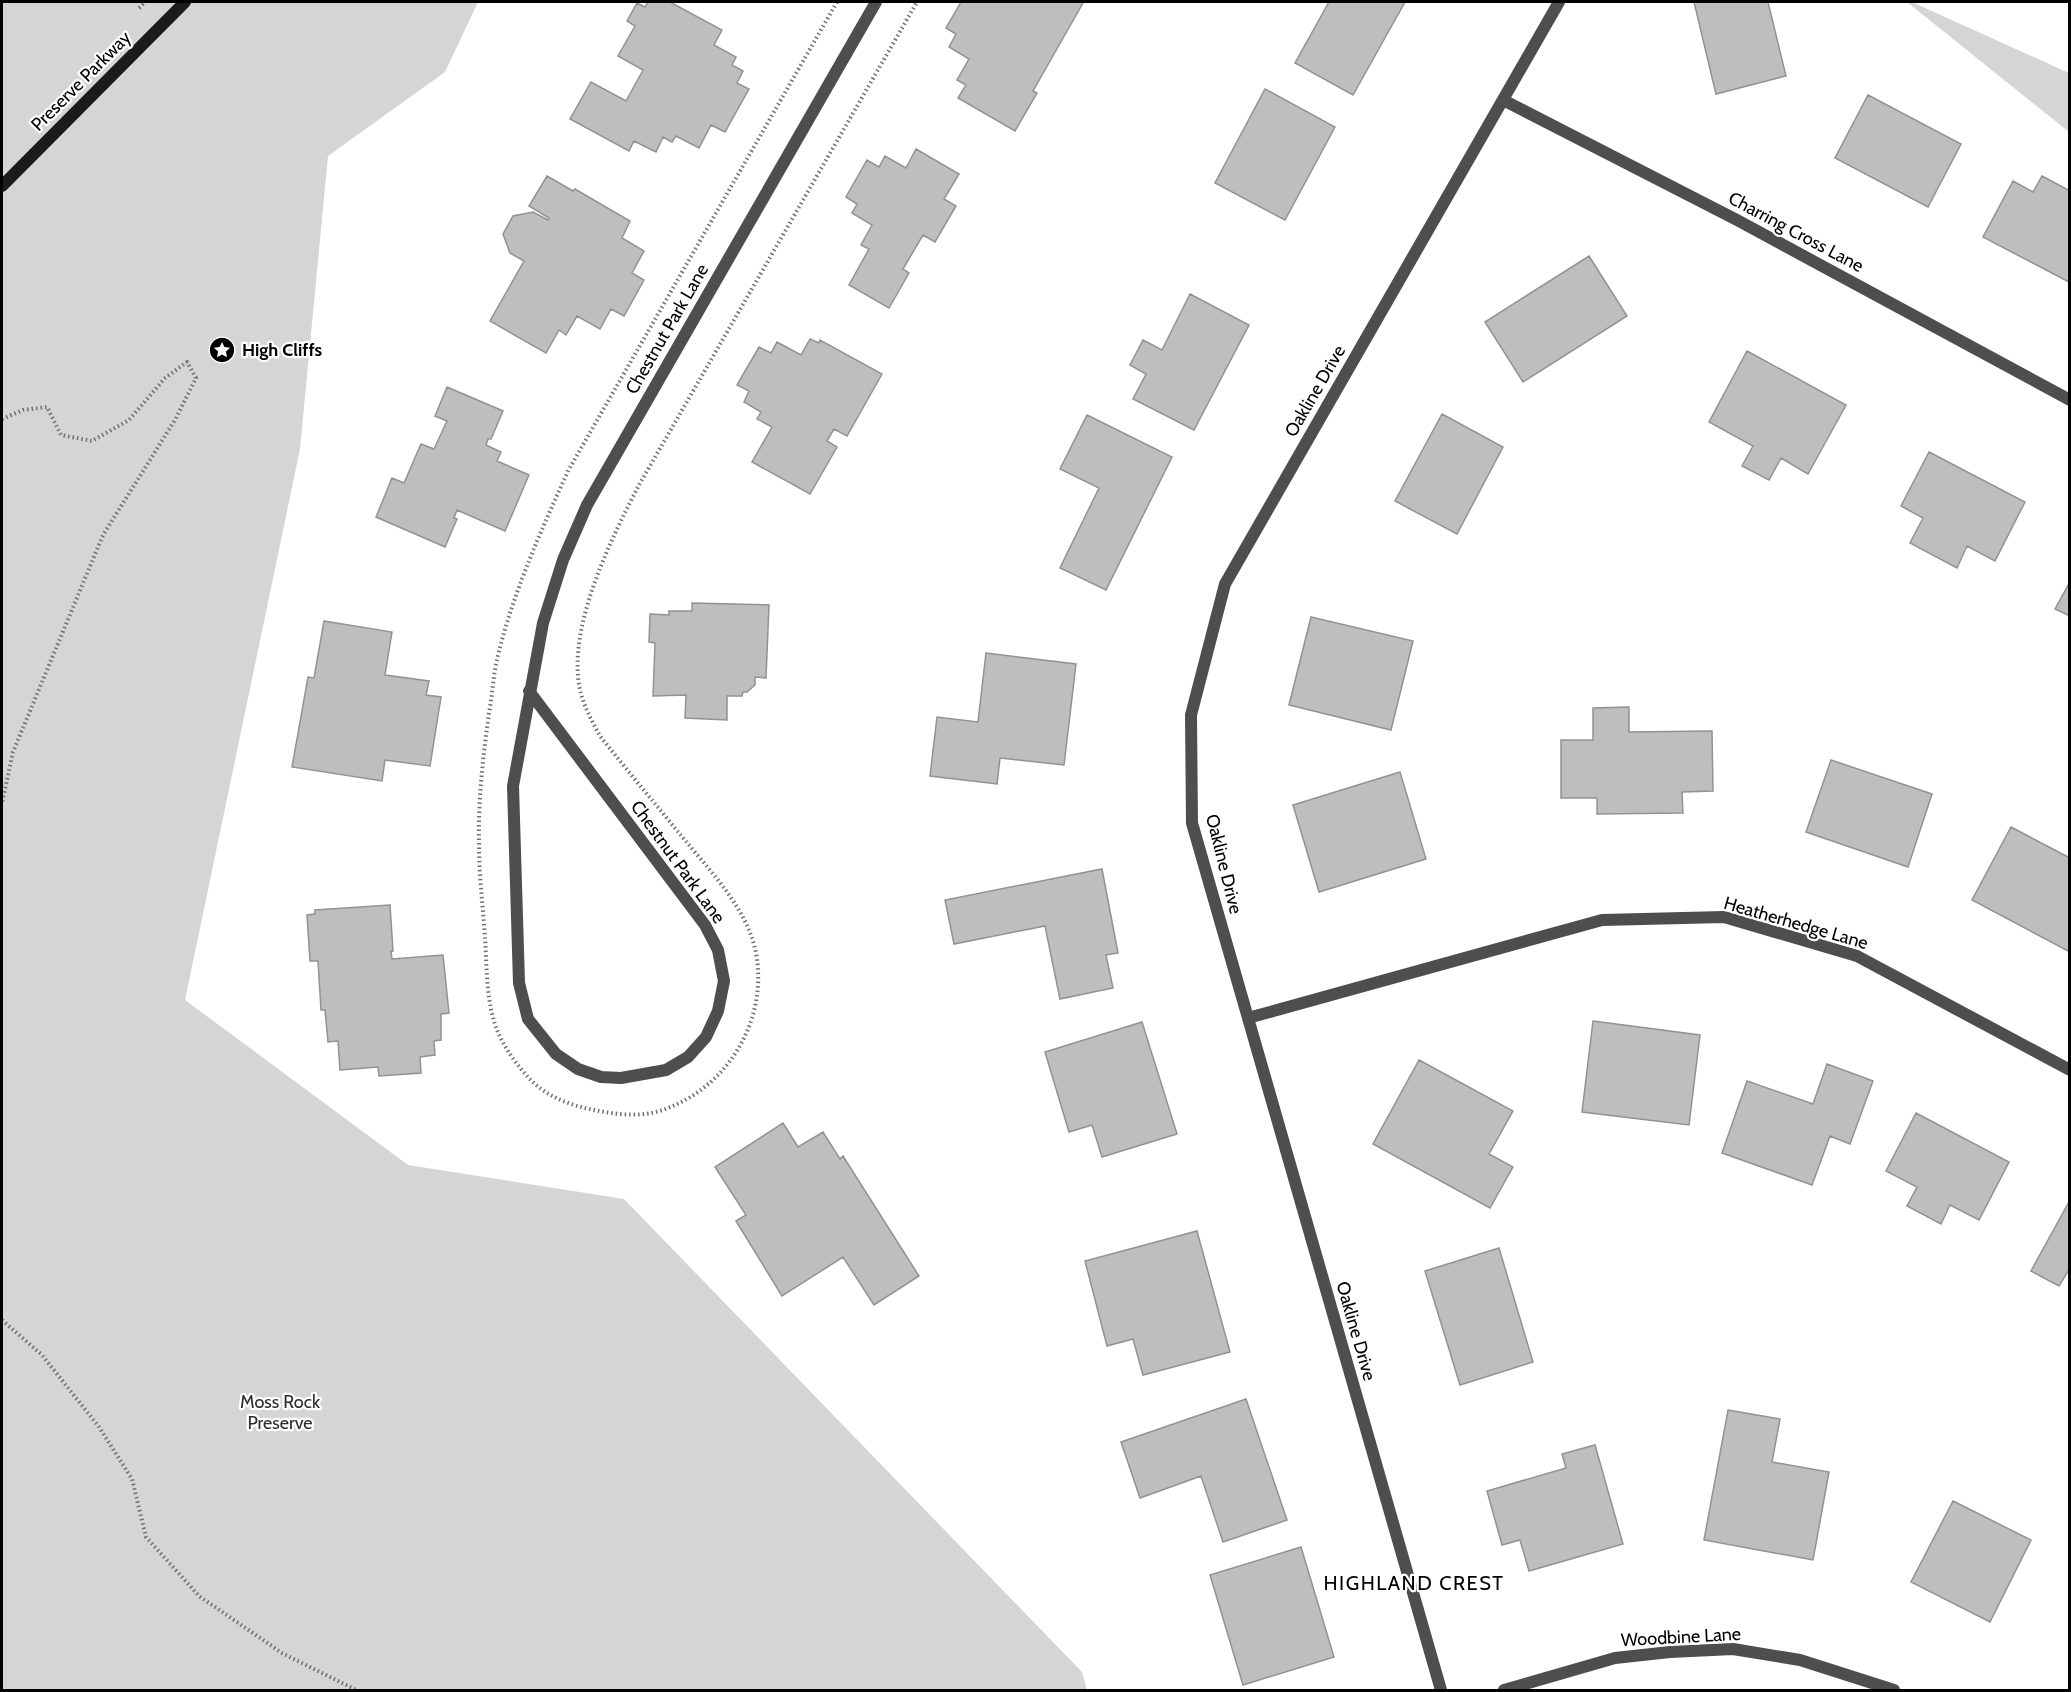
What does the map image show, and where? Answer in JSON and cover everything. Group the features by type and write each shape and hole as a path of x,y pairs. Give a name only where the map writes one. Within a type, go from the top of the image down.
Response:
{"street":[{"name":"Preserve Parkway","path":"2,186 185,2"},
{"name":"Chestnut Park Lane","path":"529,691 705,925 718,950 724,981 718,1011 706,1037 688,1057 666,1070 621,1078 601,1077 578,1069 556,1054 528,1019 519,983 513,786 529,691 543,623 563,560 587,505 876,2"},
{"name":"Oakline Drive","path":"1440,1690 1192,823 1191,715 1224,584 1559,2"},
{"name":"Charring Cross Lane","path":"1503,100 1737,220 2070,400"},
{"name":"Heatherhedge Lane","path":"1248,1018 1602,920 1724,917 1857,956 2070,1070"},
{"name":"Woodbine Lane","path":"1504,1690 1615,1658 1733,1649 1800,1660 1894,1690"}],"path":[{"path":"837,2 568,471 529,562 496,664 482,770 478,845 489,998 498,1032 512,1057 530,1080 554,1098 582,1108 618,1115 654,1112 692,1097 718,1077 736,1053 754,1015 759,986 756,951 741,913 600,736 587,712 578,678 578,647 588,606 611,539 639,485 917,2"},
{"path":"2,419 22,410 47,407 61,435 92,441 129,420 165,378 187,362 196,378 175,420 103,535 13,752 2,803"},
{"path":"2,1320 42,1355 99,1427 132,1479 146,1537 199,1596 282,1653 356,1690"}],"green space":[{"name":"Moss Rock Preserve","path":"2,2 478,2 445,72 328,156 300,449 185,1000 408,1165 624,1199 1082,1672 1087,1690 2,1690"},
{"path":"1907,2 1912,2 2069,73 2069,132"}],"building":[{"path":"648,2 670,2 722,30 714,45 736,57 732,65 743,71 737,83 749,89 725,132 711,125 699,148 676,136 672,142 663,137 656,152 634,141 629,151 570,119 591,82 626,101 643,70 618,56 635,26 627,21 637,3 645,7"},
{"path":"961,2 1083,3 1033,91 1037,93 1015,131 958,98 966,85 957,80 969,59 949,47 956,34 946,28"},
{"path":"1329,2 1405,2 1353,95 1295,63"},
{"path":"1694,2 1768,2 1786,76 1716,94"},
{"path":"1265,89 1335,127 1285,220 1215,183"},
{"path":"1868,95 1961,144 1928,207 1835,158"},
{"path":"916,149 959,174 944,199 956,206 935,242 923,235 903,269 909,273 889,308 849,285 869,249 861,245 872,225 852,213 857,204 846,197 867,160 879,167 885,156 906,168"},
{"path":"547,176 573,191 575,189 630,221 622,238 644,251 632,273 644,280 624,316 611,309 600,329 577,316 566,335 559,330 546,353 490,321 524,261 510,253 503,234 513,216 533,212 548,220 549,218 529,206"},
{"path":"2042,176 2070,191 2069,282 1983,237 2013,181 2033,192"},
{"path":"1589,256 1627,316 1523,382 1485,322"},
{"path":"1190,294 1249,325 1194,430 1133,399 1146,374 1130,365 1143,340 1162,350"},
{"path":"810,339 819,343 820,340 882,374 847,436 834,429 827,441 837,447 810,494 752,462 772,427 757,419 761,412 744,402 749,391 737,385 759,347 771,353 777,342 801,355"},
{"path":"1747,351 1846,405 1808,474 1781,458 1769,480 1742,466 1753,446 1709,422"},
{"path":"447,387 503,411 486,445 501,452 497,461 529,475 505,531 457,510 454,518 457,519 445,547 376,517 392,478 404,483 421,444 434,449 447,421 435,416"},
{"path":"1442,414 1503,447 1457,534 1395,501"},
{"path":"1087,415 1172,457 1106,590 1060,568 1099,488 1060,469"},
{"path":"1929,452 2025,502 1995,561 1967,546 1957,568 1910,543 1923,518 1901,506"},
{"path":"2070,582 2070,616 2055,609"},
{"path":"692,603 769,605 766,678 755,677 755,685 747,692 743,692 742,696 727,696 727,720 685,718 686,695 653,696 655,643 649,642 650,614 669,615 669,611 692,611"},
{"path":"1311,617 1413,641 1391,730 1289,705"},
{"path":"324,621 392,632 385,675 429,681 426,695 441,697 430,766 385,760 382,781 292,767 308,677 314,678"},
{"path":"986,653 1076,664 1064,765 1000,758 997,784 930,776 937,717 978,722"},
{"path":"1629,707 1629,732 1712,731 1713,791 1682,792 1683,813 1597,814 1597,798 1561,798 1561,740 1593,740 1593,708"},
{"path":"1831,760 1932,794 1908,867 1806,832"},
{"path":"1400,772 1426,859 1319,892 1293,805"},
{"path":"2011,827 2070,858 2070,952 1972,900"},
{"path":"1102,869 1118,953 1106,955 1113,988 1060,999 1045,926 954,944 945,900"},
{"path":"390,905 392,959 443,955 449,1013 441,1014 441,1040 434,1041 435,1055 420,1057 421,1073 379,1076 378,1067 340,1070 338,1041 328,1042 325,1010 321,1010 318,961 310,961 307,915 315,914 315,910"},
{"path":"1593,1021 1700,1035 1689,1125 1582,1112"},
{"path":"1142,1022 1177,1134 1102,1157 1092,1125 1069,1132 1045,1052"},
{"path":"1419,1060 1513,1111 1489,1154 1513,1167 1490,1208 1373,1144"},
{"path":"1827,1064 1873,1081 1850,1144 1830,1136 1812,1185 1722,1153 1747,1081 1813,1104"},
{"path":"1916,1113 2009,1162 1979,1220 1950,1205 1941,1224 1907,1206 1917,1187 1886,1171"},
{"path":"783,1123 798,1147 823,1132 840,1159 843,1156 919,1276 874,1305 843,1257 782,1296 736,1221 746,1215 715,1167"},
{"path":"2070,1200 2070,1268 2059,1286 2031,1271"},
{"path":"1197,1231 1230,1352 1143,1375 1133,1339 1107,1346 1085,1261"},
{"path":"1499,1248 1533,1362 1460,1385 1425,1271"},
{"path":"1246,1399 1287,1520 1223,1542 1201,1476 1140,1498 1121,1442"},
{"path":"1728,1410 1780,1419 1772,1462 1829,1472 1813,1560 1704,1540"},
{"path":"1595,1445 1623,1544 1529,1571 1520,1540 1502,1545 1487,1491 1566,1468 1562,1454"},
{"path":"1953,1501 2031,1540 1990,1622 1911,1582"},
{"path":"1301,1547 1334,1657 1243,1685 1210,1575"}],"place":[{"name":"High Cliffs","path":"222,350"}],"district":[{"name":"HIGHLAND CREST","path":"1414,1583"}]}
